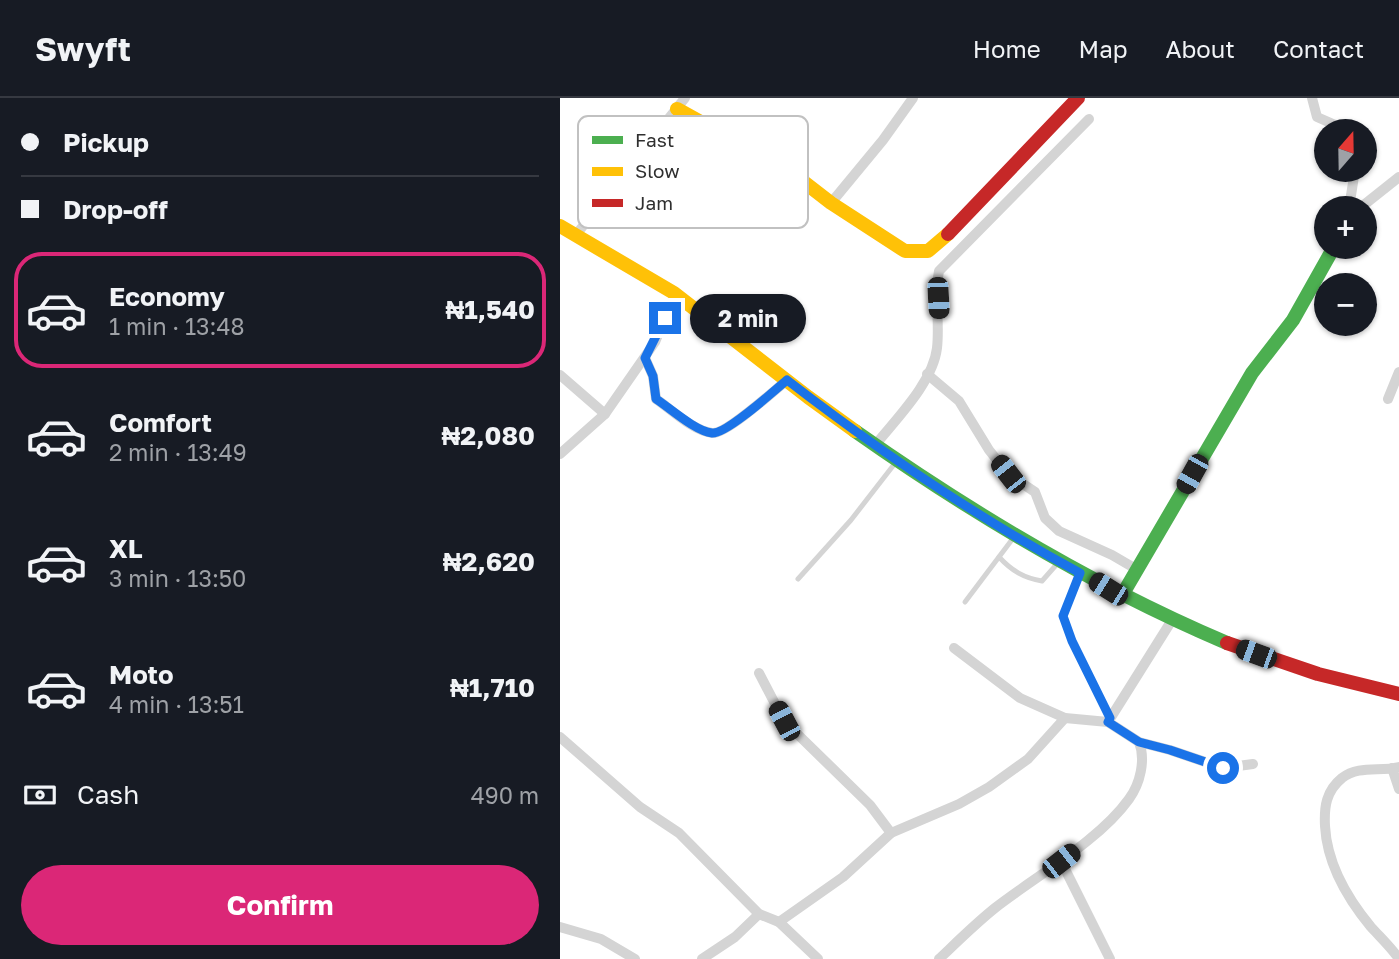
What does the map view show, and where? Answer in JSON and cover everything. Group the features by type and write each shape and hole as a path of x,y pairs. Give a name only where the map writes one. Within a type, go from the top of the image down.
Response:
{"main road":[{"path":"808,185 905,251 928,251 960,224 1078,98"},
{"path":"681,103 702,116"},
{"path":"560,226 675,294 876,444 1014,537 1121,597 1210,637 1281,663 1359,686 1399,694"},
{"path":"1121,597 1252,373 1293,320 1327,259"}],"street":[{"path":"831,203 883,140 913,98"},
{"path":"1312,98 1317,117 1322,119"},
{"path":"876,444 916,394 937,351 939,271 1089,119"},
{"path":"1370,196 1377,189 1396,184"},
{"path":"575,236 581,228"},
{"path":"560,454 605,414 655,342 675,294"},
{"path":"645,358 653,376 656,399 694,425 712,433 718,433 744,415 787,380"},
{"path":"1388,399 1399,372"},
{"path":"928,374 958,401 989,450 1008,474 1035,492 1045,518 1059,531 1136,569"},
{"path":"560,375 605,414"},
{"path":"1109,720 1172,620"},
{"path":"954,648 1020,698 1065,718 1109,720 1139,742 1223,768 1253,764"},
{"path":"759,673 784,721 870,805 891,832"},
{"path":"779,922 843,877 891,832 959,804 989,787 1028,759 1065,718"},
{"path":"560,737 640,807 679,833 759,914 779,922 817,959"},
{"path":"939,959 994,909 1061,861 1108,821 1131,797 1141,765 1139,742"},
{"path":"1398,955 1369,925 1342,886 1326,840 1324,806 1329,793 1343,778 1366,769 1396,767 1399,789"},
{"path":"1061,861 1110,959"},
{"path":"702,959 735,937 759,914"},
{"path":"560,927 601,939 635,959"}],"lane":[{"path":"798,579 851,520 898,459"},
{"path":"965,602 1014,537"},
{"path":"999,557 1017,573 1028,579 1042,581 1059,562"},
{"path":"1080,573 1063,616 1109,720"}],"traffic: fast":[{"path":"1121,597 1252,373 1293,320 1327,259"},
{"path":"855,431 944,491 1036,547 1130,598 1227,643"}],"traffic: slow":[{"path":"677,109 690,116"},
{"path":"808,185 905,251 928,251 948,234"},
{"path":"560,226 674,293 855,431"}],"traffic: jam":[{"path":"948,234 1078,98"},
{"path":"1227,643 1318,674 1399,694"}],"route":[{"path":"665,318 645,358 653,376 656,399 694,425 707,432 718,433 787,380 966,507 1010,535 1080,573 1063,616 1072,641 1110,718 1108,722 1139,742 1223,768"}]}
